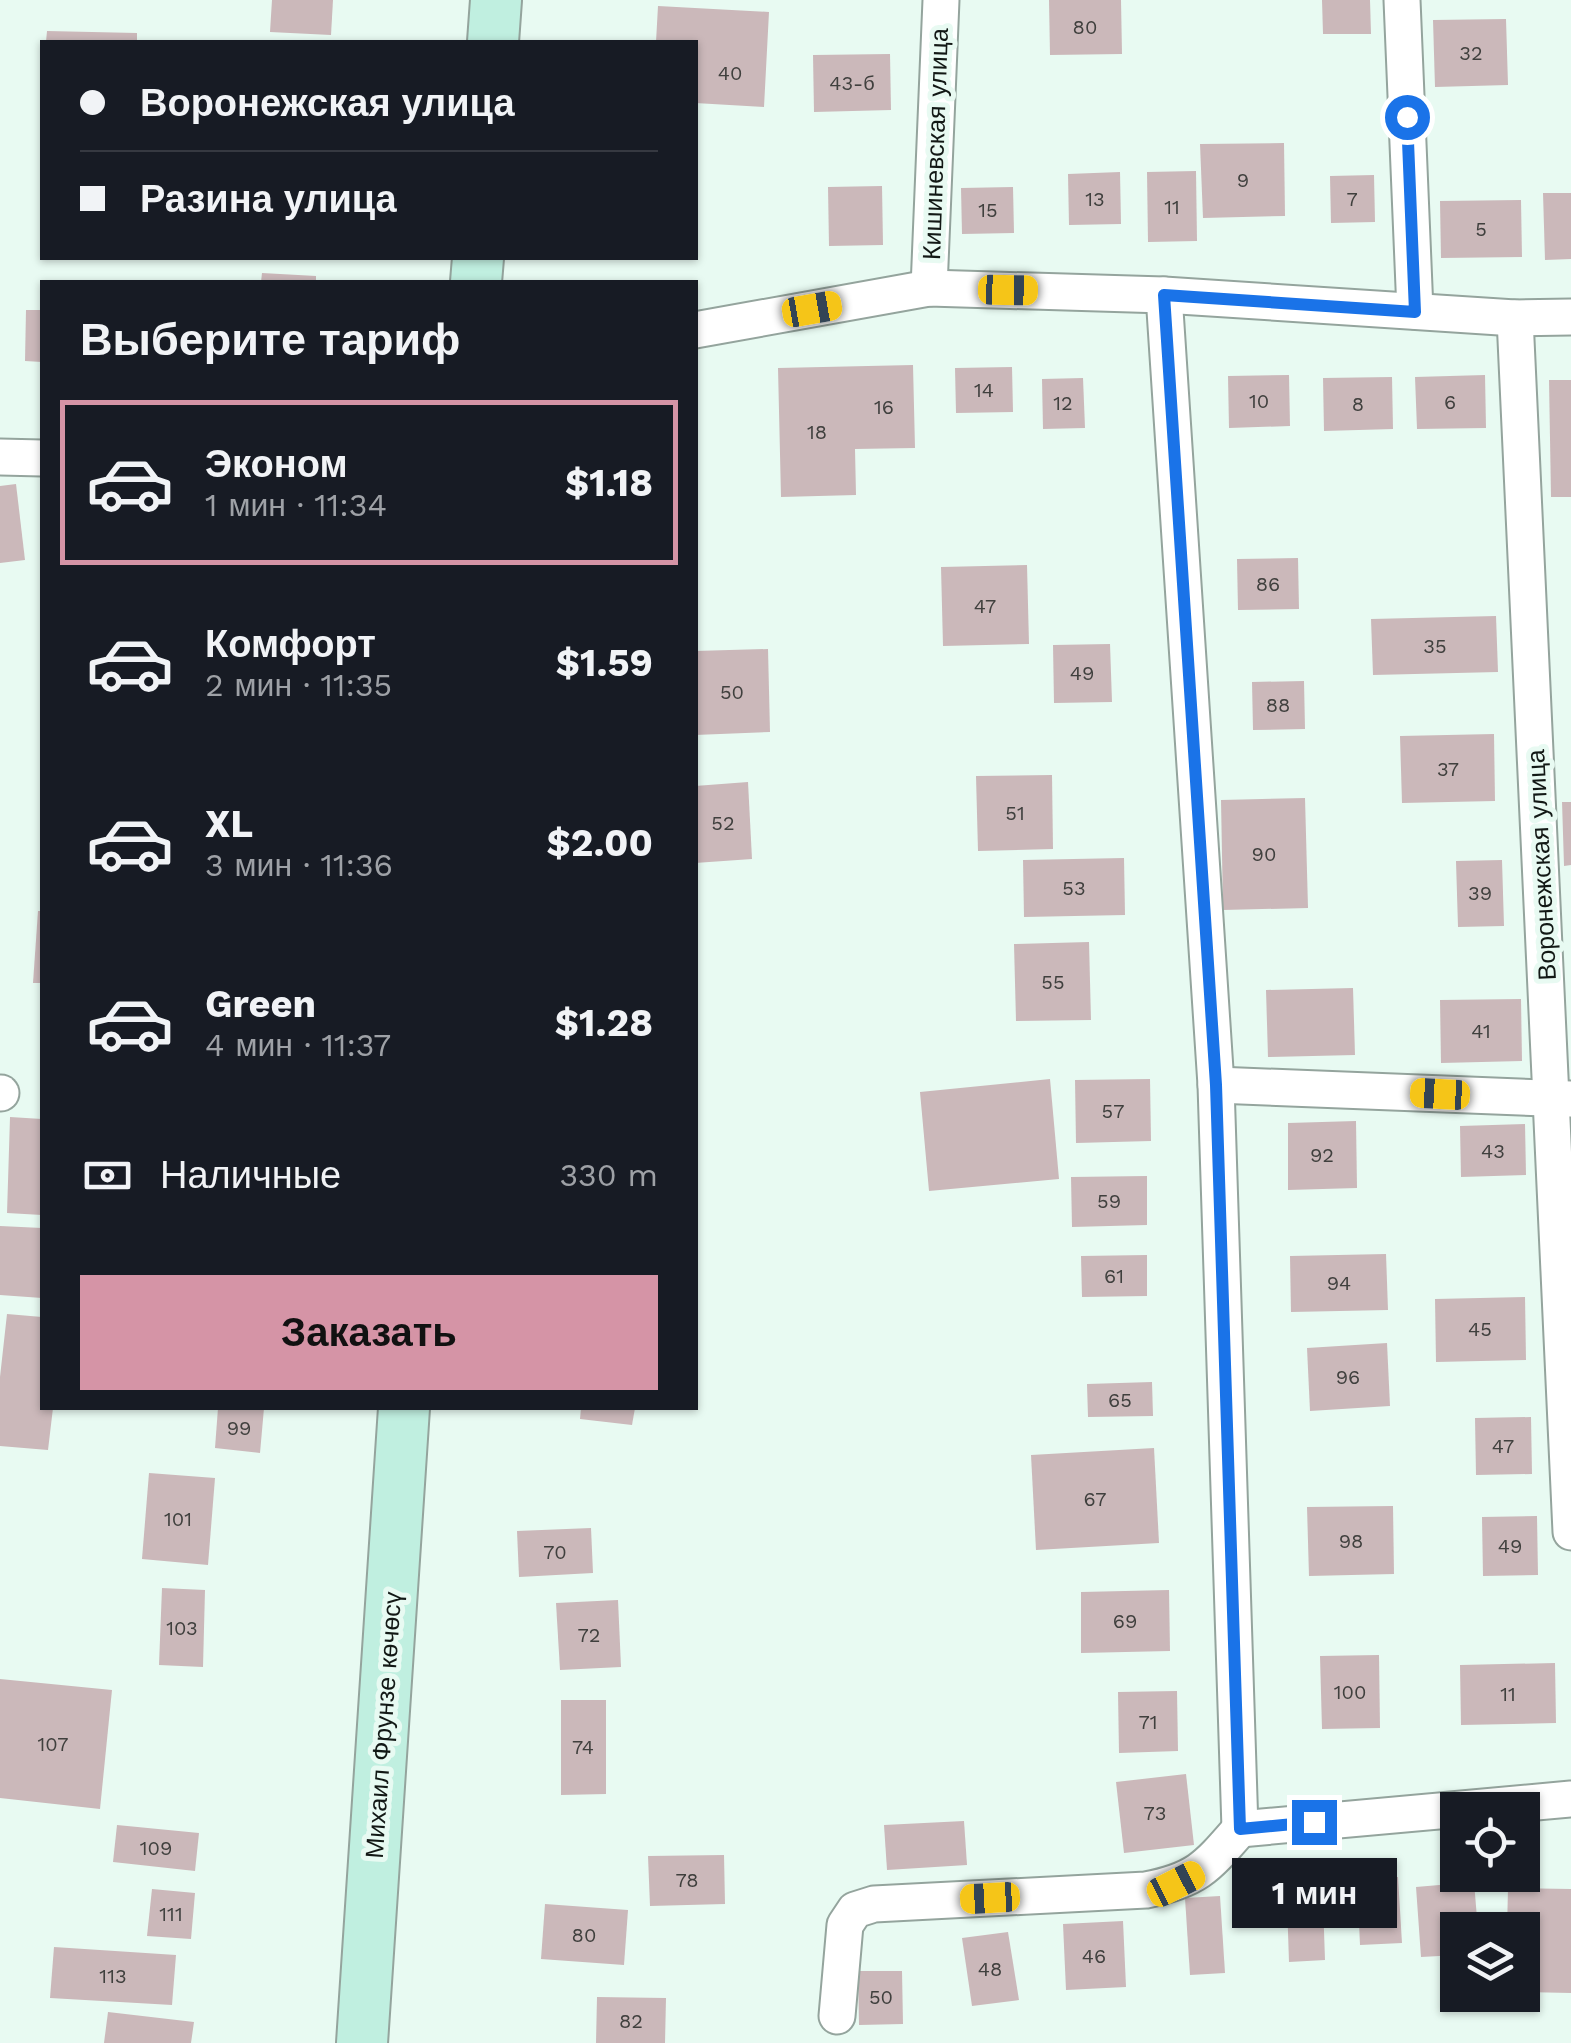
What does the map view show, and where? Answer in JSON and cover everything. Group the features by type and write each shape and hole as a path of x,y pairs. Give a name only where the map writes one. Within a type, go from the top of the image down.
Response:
{"main road":[{"path":"493,40 496,0"},
{"name":"Михаил Фрунзе көчөсү","path":"362,2043 404,1410"}],"street":[{"name":"Кишиневская улица","path":"930,288 941,0"},
{"path":"1402,0 1415,312"},
{"path":"698,329 930,288 1164,295 1515,318 1571,317"},
{"path":"837,2016 845,1925 855,1910 874,1904 1146,1890 1176,1884 1206,1868 1240,1829 1216,1085 1164,295"},
{"name":"Воронежская улица","path":"1515,318 1561,1099 1571,1532"},
{"path":"0,457 40,458"},
{"path":"1216,1085 1561,1099"},
{"path":"1240,1829 1571,1799"}],"building":[{"path":"272,0 333,0 331,35 270,32"},
{"path":"1049,0 1121,0 1122,54 1050,55"},
{"path":"1322,0 1370,0 1371,34 1323,34"},
{"path":"658,6 769,12 764,107 698,103 698,40 656,40"},
{"path":"1506,19 1508,85 1435,87 1433,20"},
{"path":"47,31 137,33 137,40 46,40"},
{"path":"890,54 891,110 814,112 813,55"},
{"path":"1284,143 1285,216 1203,218 1200,144"},
{"path":"1196,171 1197,241 1148,242 1147,172"},
{"path":"1120,172 1121,224 1069,225 1068,174"},
{"path":"1374,175 1375,222 1331,223 1330,176"},
{"path":"882,186 883,245 829,246 828,187"},
{"path":"1013,187 1014,233 962,234 961,188"},
{"path":"1543,193 1571,193 1571,259 1545,260"},
{"path":"1521,200 1522,257 1441,258 1440,201"},
{"path":"262,273 316,276 316,280 261,280"},
{"path":"26,310 40,310 40,362 25,361"},
{"path":"913,365 915,448 855,449 856,495 781,497 778,368"},
{"path":"1012,367 1013,412 956,413 955,368"},
{"path":"1289,375 1290,426 1229,428 1228,376"},
{"path":"1485,375 1486,428 1417,429 1415,377"},
{"path":"1392,377 1393,429 1324,431 1323,378"},
{"path":"1083,378 1085,428 1043,429 1042,379"},
{"path":"1549,380 1571,380 1571,497 1551,497"},
{"path":"16,484 25,560 0,563 0,486"},
{"path":"1298,558 1299,609 1238,610 1237,559"},
{"path":"1027,565 1029,644 943,646 941,567"},
{"path":"1496,616 1498,672 1373,675 1371,619"},
{"path":"1110,644 1112,702 1054,703 1053,645"},
{"path":"768,649 770,732 698,735 698,651"},
{"path":"1304,681 1305,729 1253,730 1252,682"},
{"path":"1494,734 1495,801 1402,803 1400,736"},
{"path":"1052,775 1053,849 978,851 976,776"},
{"path":"748,782 752,859 698,863 698,786"},
{"path":"1305,798 1308,908 1223,910 1221,800"},
{"path":"1562,802 1571,802 1571,865 1564,866"},
{"path":"1124,858 1125,915 1024,917 1023,860"},
{"path":"1502,860 1504,926 1458,927 1456,861"},
{"path":"38,911 40,911 40,983 33,983"},
{"path":"1089,942 1091,1020 1016,1021 1014,944"},
{"path":"1353,988 1355,1055 1268,1057 1266,990"},
{"path":"1521,999 1522,1061 1441,1063 1440,1000"},
{"path":"1050,1079 1059,1179 929,1191 920,1092"},
{"path":"1150,1079 1151,1141 1076,1143 1075,1080"},
{"path":"10,1117 40,1119 40,1215 7,1213"},
{"path":"1356,1121 1357,1188 1288,1190 1288,1123"},
{"path":"1525,1124 1526,1175 1461,1177 1460,1126"},
{"path":"1147,1176 1147,1225 1072,1227 1071,1177"},
{"path":"0,1226 40,1228 40,1298 0,1295"},
{"path":"1386,1254 1388,1310 1291,1312 1290,1256"},
{"path":"1147,1255 1147,1296 1082,1297 1081,1256"},
{"path":"1525,1297 1526,1360 1436,1362 1435,1299"},
{"path":"7,1314 40,1317 40,1410 53,1410 48,1450 0,1446 0,1377"},
{"path":"1387,1343 1390,1406 1310,1411 1307,1348"},
{"path":"1152,1382 1153,1416 1088,1417 1087,1384"},
{"path":"218,1410 264,1410 260,1453 215,1448"},
{"path":"581,1410 635,1410 632,1425 580,1419"},
{"path":"1531,1417 1532,1474 1476,1475 1475,1418"},
{"path":"1154,1448 1159,1543 1036,1550 1031,1455"},
{"path":"149,1473 215,1478 208,1565 142,1559"},
{"path":"1393,1506 1394,1574 1309,1576 1307,1507"},
{"path":"1537,1516 1538,1575 1483,1576 1482,1517"},
{"path":"591,1528 593,1573 519,1577 517,1531"},
{"path":"162,1588 205,1590 203,1667 159,1665"},
{"path":"1169,1590 1170,1651 1081,1653 1081,1592"},
{"path":"618,1600 621,1667 560,1670 556,1603"},
{"path":"1379,1655 1380,1728 1322,1729 1320,1656"},
{"path":"1555,1663 1556,1723 1461,1725 1460,1665"},
{"path":"0,1679 112,1690 100,1809 0,1798"},
{"path":"1177,1691 1178,1751 1119,1753 1118,1692"},
{"path":"561,1700 606,1700 606,1794 561,1795"},
{"path":"1186,1774 1194,1845 1124,1853 1116,1782"},
{"path":"964,1821 967,1865 887,1870 884,1825"},
{"path":"117,1825 199,1833 195,1871 113,1862"},
{"path":"724,1855 725,1904 650,1906 648,1856"},
{"path":"1398,1877 1402,1943 1360,1945 1357,1879"},
{"path":"1440,1885 1440,1892 1475,1892 1476,1912 1440,1912 1440,1956 1421,1957 1416,1887"},
{"path":"152,1889 195,1893 191,1939 147,1936"},
{"path":"1571,1889 1571,1993 1540,1992 1540,1912 1507,1912 1508,1892"},
{"path":"1220,1896 1225,1973 1190,1975 1185,1898"},
{"path":"1323,1902 1325,1960 1289,1962 1287,1903"},
{"path":"545,1904 628,1910 624,1965 541,1959"},
{"path":"1123,1921 1126,1987 1066,1990 1063,1924"},
{"path":"1008,1932 1019,2000 972,2006 962,1938"},
{"path":"54,1947 176,1955 172,2005 50,1998"},
{"path":"858,1971 902,1971 903,2024 859,2025"},
{"path":"597,1997 666,1998 665,2043 596,2043"},
{"path":"108,2012 194,2022 191,2043 104,2043"}],"route":[{"path":"1314,1822 1240,1829 1216,1085 1164,295 1415,312 1407,117"}]}
